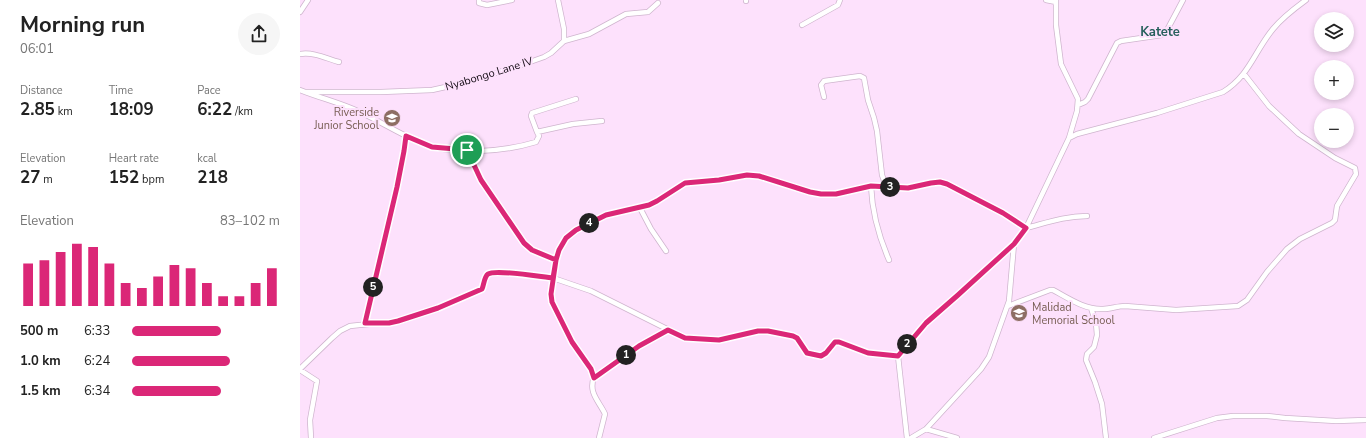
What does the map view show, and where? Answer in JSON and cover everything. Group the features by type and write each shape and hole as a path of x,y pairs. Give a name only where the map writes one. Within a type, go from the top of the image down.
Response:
{"street":[{"path":"300,12 308,0"},
{"path":"479,0 479,2 487,5 512,0"},
{"path":"558,0 564,29 564,41"},
{"path":"802,25 838,6 840,0"},
{"path":"907,438 898,356 926,323 1014,244 1026,228 1069,138 1078,105 1078,99 1061,64 1056,25 1056,1 1046,0"},
{"path":"1078,105 1088,99 1117,43 1121,41 1162,35 1166,32 1182,0"},
{"path":"1069,138 1083,132 1214,96 1232,86 1244,74 1273,28 1306,0"},
{"name":"Nyabongo Lane IV","path":"302,91 361,93 439,89 510,69 544,57 551,53 564,41 589,34 626,14 648,12 658,2"},
{"path":"300,54 316,54 339,62"},
{"path":"1008,306 1053,290 1079,304 1091,308 1103,309 1125,306 1176,310 1238,306 1247,300 1267,272 1287,250 1300,239 1332,223 1335,220 1337,206 1356,174 1356,168 1335,158 1299,134 1269,106 1244,74"},
{"path":"824,97 821,85 824,81 860,76 864,78 868,100 877,131 882,175 886,186"},
{"path":"302,91 328,99 360,112 406,136 432,147 467,150 485,150 522,145 537,140 539,136 531,116 532,113 576,99"},
{"path":"538,132 573,124 602,121"},
{"path":"365,323 397,187 406,136"},
{"path":"467,150 481,180 524,243 532,250 556,260"},
{"path":"594,378 591,369 572,342 552,302 551,294 553,278 559,250 566,238 576,230 606,215 640,208 657,201 685,183 719,180 747,175 759,176 810,192 836,194 871,186 908,188 940,182 947,184 1003,213 1026,228 1054,220 1076,216 1087,216"},
{"path":"871,186 872,201 882,245 889,260"},
{"path":"640,208 651,229 666,251"},
{"path":"911,438 926,430 986,363 996,341 1008,306 1014,244"},
{"path":"311,438 310,420 317,381 300,370 340,330 365,323 389,323 398,321 438,308 482,289 486,277 488,274 493,272 553,278 591,291 685,338 719,340 758,331 768,331 797,338 807,353 811,355 821,356 826,353 835,342 839,342 868,353 898,356"},
{"path":"1091,308 1096,323 1097,335 1094,347 1087,354 1086,360 1102,404 1106,438"},
{"path":"599,438 605,414 592,391 591,384 594,378 639,346 668,330"},
{"path":"1154,438 1217,418 1233,416 1267,416 1342,421 1366,420"},
{"path":"926,430 957,438"}],"place":[{"name":"Riverside Junior School","path":"392,118"},
{"name":"Malidad Memorial School","path":"1019,313"}],"district":[{"name":"Katete","path":"1160,32"}],"route":[{"path":"467,150 432,147 406,136 397,187 365,323 389,323 398,321 466,297 482,289 486,277 488,274 493,272 553,278 556,260 559,250 566,238 576,230 606,215 649,205 685,183 719,180 747,175 759,176 785,183 795,188 810,192 836,194 871,186 908,188 940,182 947,184 1003,213 1026,228 1014,244 926,323 898,356 868,353 839,342 835,342 826,353 821,356 811,355 804,350 797,338 768,331 758,331 719,340 685,338 668,330 639,346 594,378 591,369 572,342 552,302 551,294 556,260 532,250 524,243 481,180 467,150"}]}
